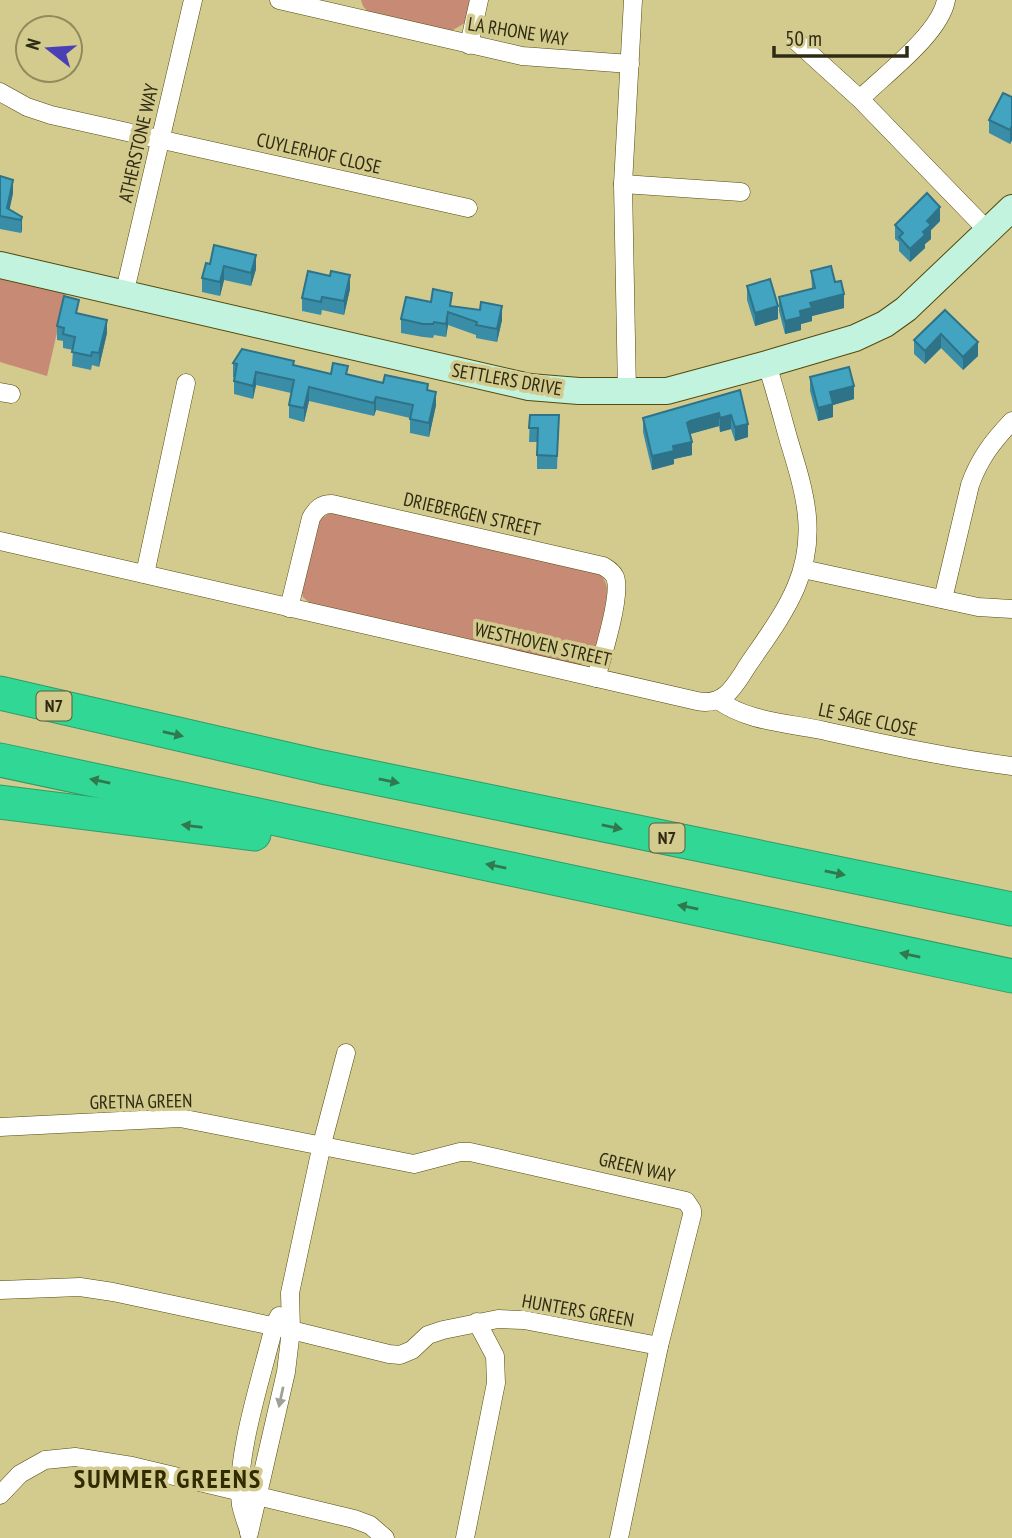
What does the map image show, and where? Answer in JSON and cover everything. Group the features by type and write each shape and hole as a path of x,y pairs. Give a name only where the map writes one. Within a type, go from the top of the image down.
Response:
{"highway":[{"name":"N7","path":"1,693 322,767 1012,909"},
{"path":"0,760 1012,976"},
{"path":"0,802 455,857"},
{"path":"977,969 987,982 1012,993"}],"street":[{"name":"ATHERSTONE WAY","path":"124,295 193,0"},
{"name":"LA RHONE WAY","path":"279,0 349,8 469,45 522,56 630,64"},
{"path":"469,45 479,0"},
{"path":"627,392 623,184 633,0"},
{"path":"860,100 931,31 943,12 946,0"},
{"path":"795,40 860,100 988,232"},
{"name":"CUYLERHOF CLOSE","path":"0,92 27,107 51,115 468,208"},
{"path":"623,184 741,192"},
{"name":"SETTLERS DRIVE","path":"0,265 517,385 555,390 656,392 676,389 855,338 885,324 914,302 1012,208"},
{"path":"718,700 731,691 775,626 803,569 808,530 806,498 767,364"},
{"path":"145,574 186,383"},
{"path":"943,599 976,468 996,438 1012,421"},
{"name":"DRIEBERGEN STREET","path":"289,608 311,519 318,508 332,503 608,569 614,577 617,589 596,678"},
{"name":"WESTHOVEN STREET","path":"0,541 704,702 718,700"},
{"path":"803,569 978,607 1012,608"},
{"name":"LE SAGE CLOSE","path":"718,700 732,711 764,719 955,759 1012,766"},
{"path":"250,1536 249,1494 286,1372 282,1328 322,1144 346,1053"},
{"name":"GRETNA GREEN","path":"0,1127 180,1118 322,1144"},
{"name":"GREEN WAY","path":"322,1144 414,1164 470,1152 687,1201 692,1215 659,1346 620,1538"},
{"name":"HUNTERS GREEN","path":"0,1290 80,1287 400,1355 412,1350 428,1335 498,1318 524,1320 659,1346"},
{"path":"465,1538 496,1383 495,1356 477,1322"},
{"path":"0,1495 20,1474 45,1460 75,1457 132,1466 354,1519 370,1525 385,1538"}],"shaded area":[{"path":"361,0 471,0 465,23 451,31 369,13"},
{"path":"0,274 67,289 47,376 0,362"},
{"path":"336,512 598,573 604,580 608,599 595,654 581,665 313,606 303,597 301,590 320,519"}],"building":[{"path":"1003,93 1012,97 1010,130 989,120"},
{"path":"0,176 13,180 7,208 22,217 21,220 0,216"},
{"path":"927,193 940,207 927,221 931,225 923,232 925,235 910,249 899,237 903,233 895,225"},
{"path":"214,245 256,255 251,273 224,266 220,282 202,278 206,263 210,264"},
{"path":"831,266 835,282 841,281 844,294 810,303 812,308 800,311 801,317 785,321 779,297 815,288 811,271"},
{"path":"308,271 330,276 331,271 350,275 344,301 322,297 321,302 302,298"},
{"path":"770,279 778,306 755,313 747,286"},
{"path":"433,289 452,293 450,306 480,310 481,302 502,306 497,329 476,325 477,322 448,312 446,324 423,324 401,319 406,297 431,302"},
{"path":"64,296 79,300 76,313 107,320 99,353 92,352 91,356 72,352 75,337 63,334 64,328 57,326"},
{"path":"945,310 978,342 963,357 941,334 925,351 914,340"},
{"path":"242,349 294,361 293,365 331,374 333,363 348,366 346,374 383,383 385,375 428,384 427,390 436,392 429,423 410,419 413,405 376,397 374,403 309,387 304,408 289,405 294,380 256,372 253,386 234,381 237,364 233,363"},
{"path":"849,367 854,386 830,392 833,404 818,408 810,377"},
{"path":"740,390 748,424 735,427 731,415 720,418 719,413 690,421 687,423 692,442 673,446 674,451 652,456 643,418"},
{"path":"530,415 559,415 557,456 537,455 538,428 529,428"}],"district":[{"name":"SUMMER GREENS","path":"168,1479"}]}
